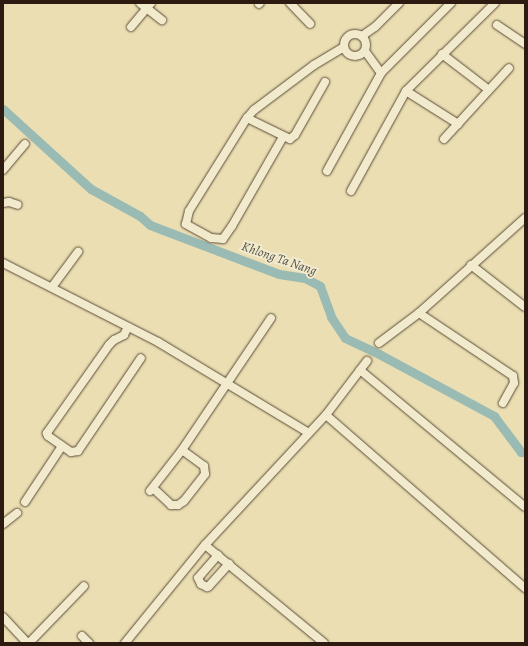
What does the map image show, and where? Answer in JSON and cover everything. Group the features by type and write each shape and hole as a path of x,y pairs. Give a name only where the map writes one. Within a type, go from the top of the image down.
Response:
{"street":[{"path":"140,3 149,6 162,20"},
{"path":"290,3 310,24"},
{"path":"362,36 375,27 399,3"},
{"path":"327,172 381,73 451,3"},
{"path":"351,191 406,90 495,3"},
{"path":"132,27 149,6"},
{"path":"497,25 525,44"},
{"path":"365,51 362,54 353,56 349,54 344,47 344,43 349,36 358,34 362,36 366,43 365,51 381,73"},
{"path":"283,137 223,239 211,238 186,224 189,212 247,118 254,110 314,65 344,47"},
{"path":"442,54 489,90"},
{"path":"444,139 509,68"},
{"path":"247,118 283,137 290,139 295,135 325,82"},
{"path":"406,90 458,124"},
{"path":"3,170 26,144"},
{"path":"3,202 18,205"},
{"path":"379,343 419,313 525,218"},
{"path":"52,287 78,252"},
{"path":"3,263 158,342 309,432"},
{"path":"471,265 525,307"},
{"path":"419,313 513,376 514,383 503,403"},
{"path":"182,450 204,466 204,474 184,500 178,505 171,505 151,490 182,450 229,383 271,318"},
{"path":"128,326 124,335 114,340 109,345 47,433 51,440 71,452 78,451 141,358"},
{"path":"125,643 205,545 326,415 367,361"},
{"path":"360,370 525,507"},
{"path":"326,415 525,588"},
{"path":"25,502 62,446"},
{"path":"3,524 17,513"},
{"path":"205,545 324,643"},
{"path":"218,555 198,581 204,586 209,586 229,564"},
{"path":"3,617 28,643 84,586"},
{"path":"82,636 89,643"}],"waterway":[{"name":"Khlong Ta Nang","path":"3,109 91,189 140,216 150,225 279,274 305,278 320,286 331,317 345,338 379,354 494,416 521,452 525,452"}]}
